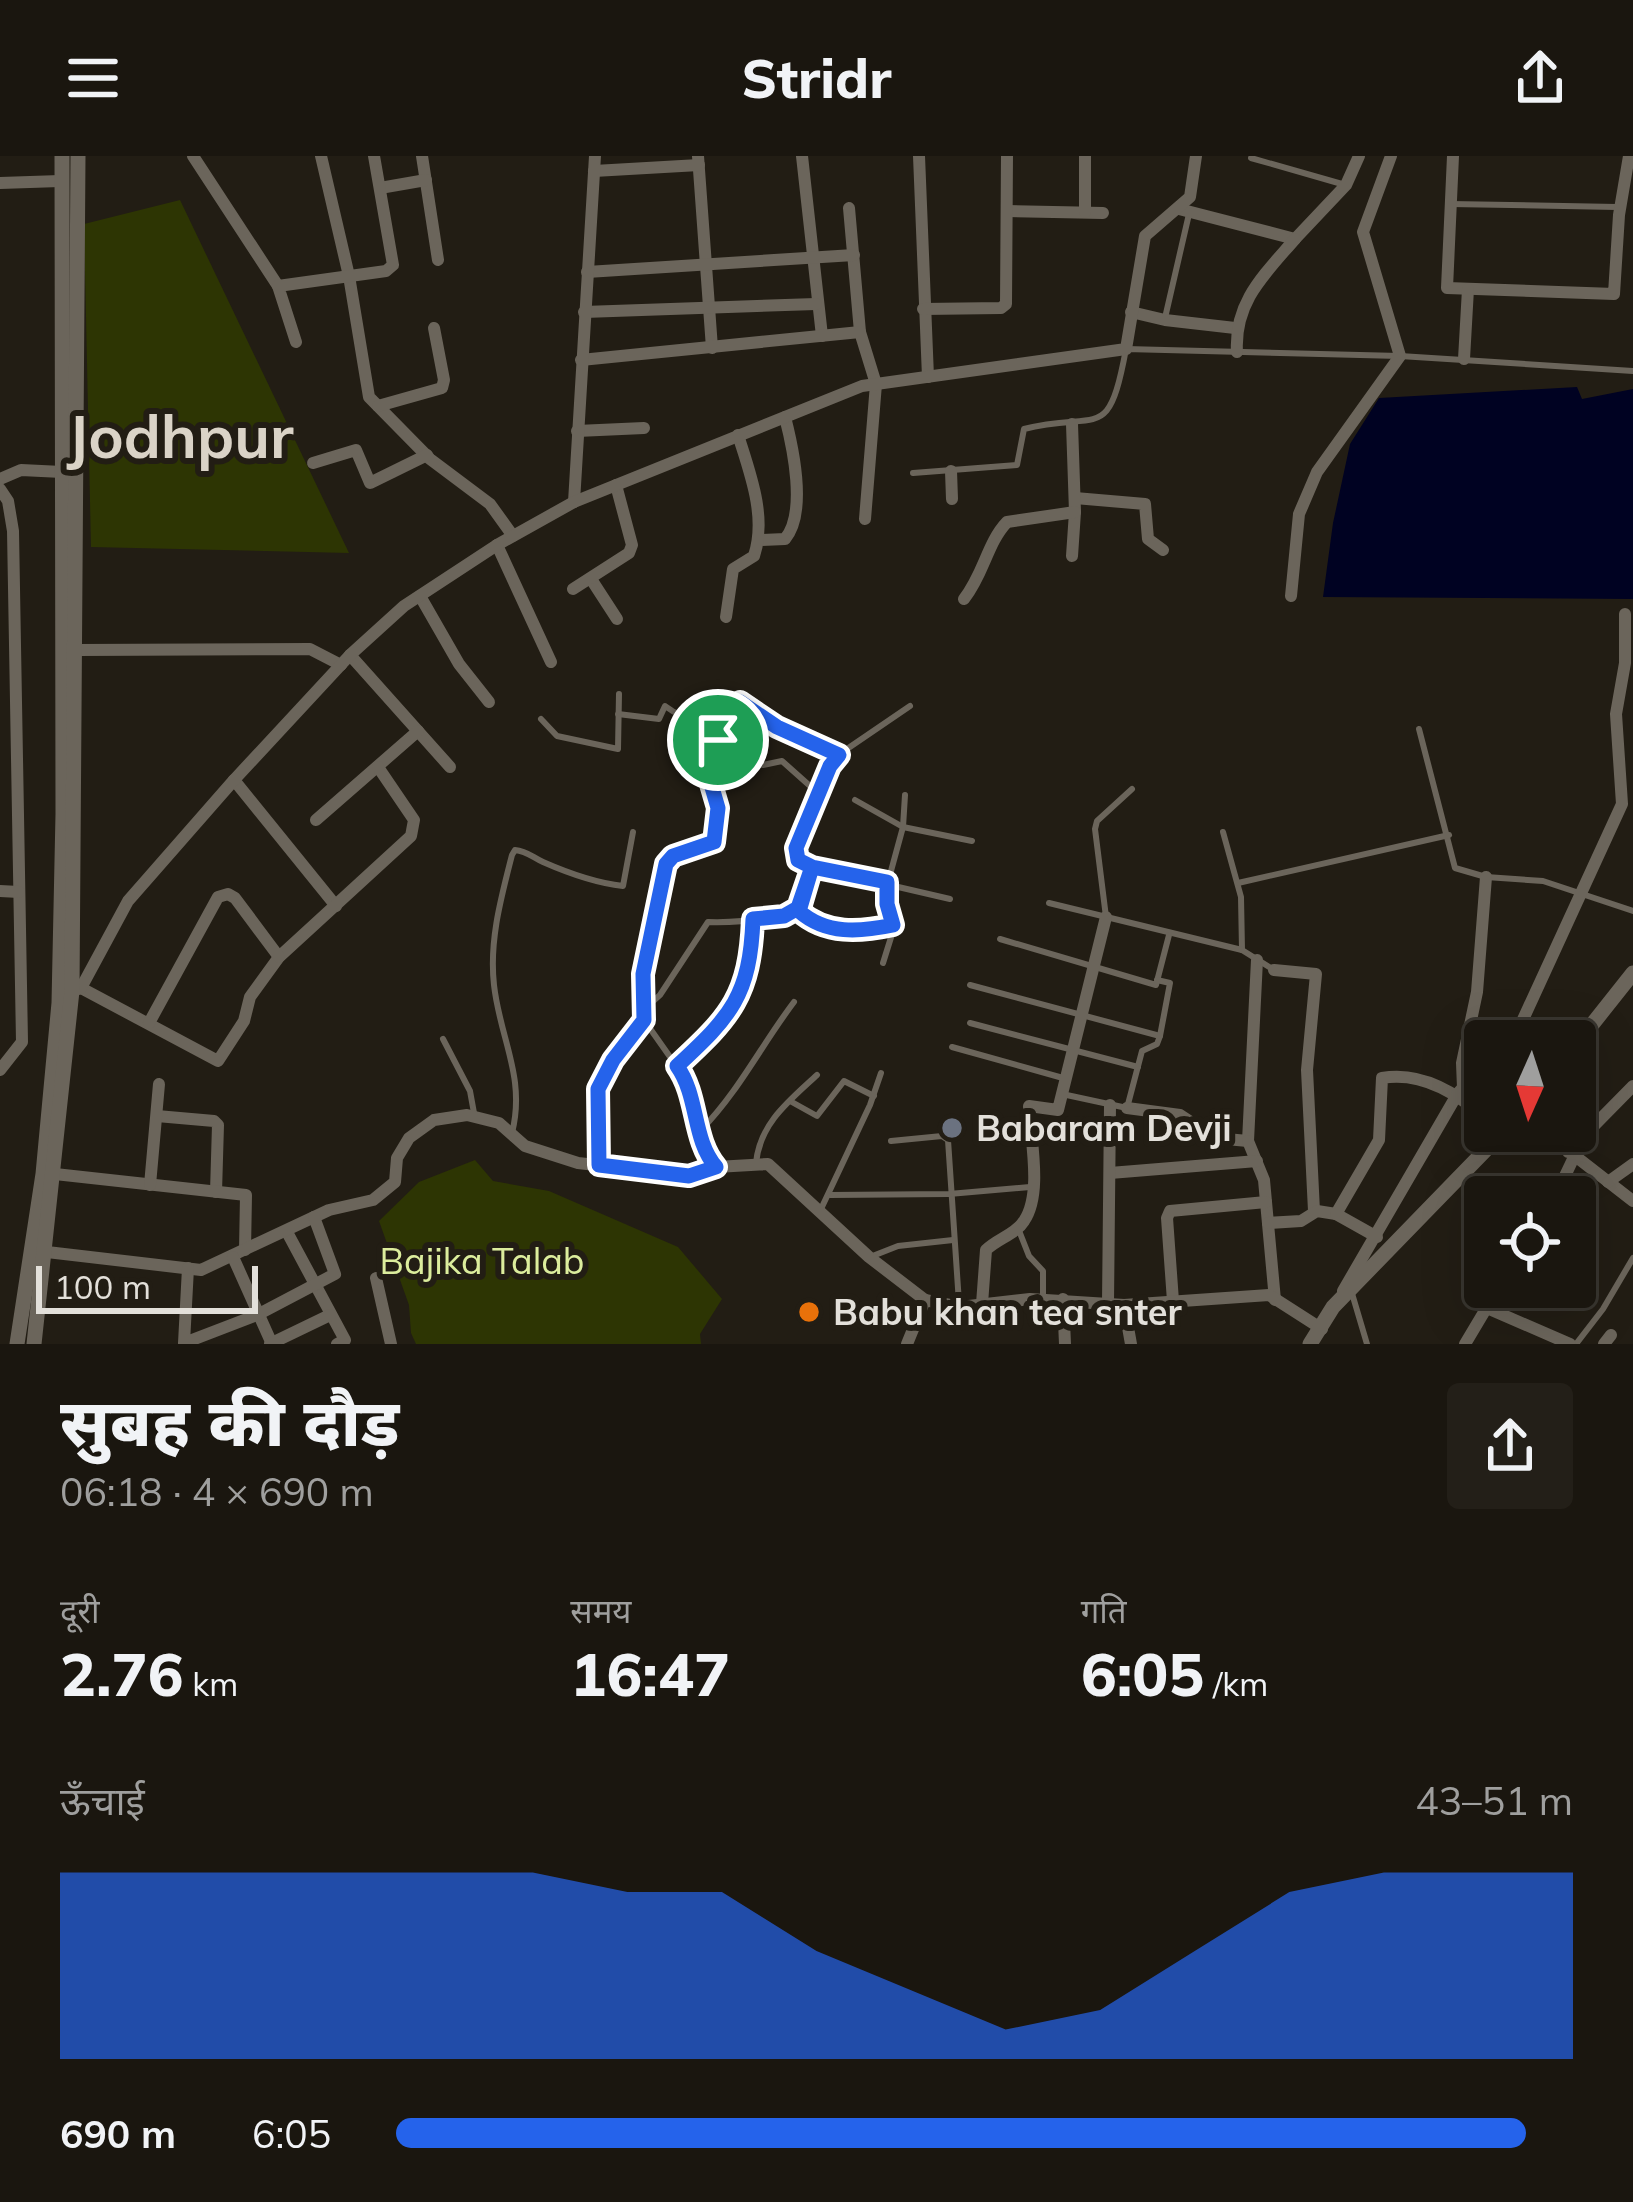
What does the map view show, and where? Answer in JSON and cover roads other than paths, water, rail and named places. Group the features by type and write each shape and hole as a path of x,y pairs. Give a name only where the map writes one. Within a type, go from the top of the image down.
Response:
{"street":[{"path":"17,1344 43,1174 59,1003 62,156"},
{"path":"34,1344 76,990 78,156"},
{"path":"193,156 278,286 296,342"},
{"path":"321,156 350,276 369,397 427,455 490,504 513,536"},
{"path":"278,286 386,271 393,265 374,156"},
{"path":"422,156 438,260"},
{"path":"802,156 822,336"},
{"path":"919,156 928,376"},
{"path":"923,309 1004,308 1008,299 1007,156"},
{"path":"1085,156 1085,212"},
{"path":"76,990 128,901 346,660 420,596 497,545 616,484 876,384 1126,349 1145,236 1185,210 1196,156"},
{"path":"1237,352 1235,328 1250,291 1346,185 1359,156"},
{"path":"1291,596 1299,514 1317,472 1400,356 1363,232 1390,156"},
{"path":"1453,156 1447,288 1614,294 1629,156"},
{"path":"574,502 594,164 698,161 712,348"},
{"path":"380,188 426,180"},
{"path":"0,183 60,181"},
{"path":"849,208 860,332 876,384 865,519"},
{"path":"1185,210 1295,239"},
{"path":"1007,211 1103,213"},
{"path":"586,272 854,255"},
{"path":"1464,359 1468,289"},
{"path":"584,312 817,304"},
{"path":"1131,311 1235,328"},
{"path":"378,406 442,388 434,328"},
{"path":"581,360 860,332"},
{"path":"758,540 785,539 793,523 795,465 785,417"},
{"path":"1072,424 1072,556"},
{"path":"577,431 644,428"},
{"path":"726,617 733,568 754,556 758,540 754,485 738,436"},
{"path":"313,463 356,450 370,483 427,455"},
{"path":"0,479 21,470 62,472"},
{"path":"951,470 952,499"},
{"path":"573,590 628,553 632,545 616,484"},
{"path":"0,489 8,501 13,531 22,1042 0,1070"},
{"path":"964,598 982,574 994,539 1007,522 1075,505 1143,502 1148,538 1163,550"},
{"path":"497,545 551,662"},
{"path":"591,579 617,619"},
{"path":"420,596 459,664 489,702"},
{"path":"1523,1020 1578,895 1628,804 1616,714 1629,664 1625,614"},
{"path":"76,650 310,649 346,660 450,767"},
{"path":"316,820 418,731"},
{"path":"0,733 16,733"},
{"path":"76,990 218,1061 244,1021 250,997 279,957 412,836 414,820 378,767"},
{"path":"234,780 336,906"},
{"path":"1461,1091 1477,992 1486,877"},
{"path":"0,891 19,892"},
{"path":"149,1023 218,897 235,898 279,957"},
{"path":"982,1304 986,1250 1028,1215 1033,1186 1029,1106 1058,1110 1106,917"},
{"path":"1257,960 1247,1141 1266,1202 1275,1300"},
{"path":"1274,970 1316,974 1307,1070 1314,1211"},
{"path":"1596,1020 1633,973"},
{"path":"1336,1214 1379,1140 1382,1078 1435,1084 1464,1094"},
{"path":"150,1185 159,1084"},
{"path":"1563,1176 1571,1155 1633,1087"},
{"path":"1310,1344 1464,1088"},
{"path":"1108,1303 1110,1105"},
{"path":"1127,1108 1180,1115 1215,1138 1247,1141"},
{"path":"157,1116 218,1125 216,1192"},
{"path":"46,1252 202,1270 314,1217 373,1200 395,1182 399,1150 434,1120 474,1117 499,1123 525,1146 560,1160 689,1176 716,1167 756,1164 775,1168 869,1257 926,1300 960,1307 1043,1299 1124,1305 1269,1295 1322,1328"},
{"path":"1333,1307 1483,1152"},
{"path":"1568,1152 1633,1201"},
{"path":"1110,1173 1257,1161"},
{"path":"1608,1182 1633,1164"},
{"path":"55,1174 246,1195 239,1254 271,1344 330,1315"},
{"path":"1173,1301 1170,1211 1266,1202"},
{"path":"1268,1222 1301,1221 1314,1211 1336,1214 1377,1237"},
{"path":"188,1268 184,1343 257,1315 335,1274 314,1217"},
{"path":"287,1232 343,1343"},
{"path":"376,1278 392,1344"},
{"path":"1063,1299 1065,1344"},
{"path":"907,1344 926,1300"},
{"path":"1124,1305 1131,1344"},
{"path":"1465,1344 1487,1308 1573,1344"}],"lane":[{"path":"1251,158 1346,185"},
{"path":"1448,204 1621,207"},
{"path":"1165,320 1185,210"},
{"path":"913,473 1017,465 1024,428 1095,420 1117,398 1126,349 1400,356 1633,371"},
{"path":"541,719 557,736 614,750 620,744 619,694"},
{"path":"718,740 740,702 777,727 839,755"},
{"path":"618,714 658,719 665,706 679,717 721,727 711,784 718,808 714,842 673,856 666,864 643,974 643,1016 693,1094 705,1149 716,1167"},
{"path":"910,706 839,755 796,852 798,860 812,867 950,899"},
{"path":"1419,729 1455,868 1486,877 1543,881 1633,911"},
{"path":"716,752 764,765 782,761 819,794"},
{"path":"1106,917 1096,821 1132,789"},
{"path":"883,963 893,925 887,882 903,827 905,795"},
{"path":"855,800 903,827 971,841"},
{"path":"512,1133 519,1105 494,985 496,915 512,855 523,850 604,884 623,886 633,832"},
{"path":"1223,832 1243,913 1242,950"},
{"path":"1238,883 1449,835"},
{"path":"599,1165 598,1089 708,922 737,924 784,916 798,908 812,867"},
{"path":"1049,903 1242,950 1274,970"},
{"path":"798,908 807,919 843,931 893,925"},
{"path":"677,1066 736,1006 750,957 753,919"},
{"path":"1000,939 1156,985 1168,934"},
{"path":"1062,1094 1127,1108 1142,1052 1157,1044 1160,1036 1170,983 1157,980"},
{"path":"970,986 1160,1036"},
{"path":"700,1131 740,1087 770,1033 794,1002"},
{"path":"970,1023 1138,1067"},
{"path":"443,1039 470,1091 474,1117"},
{"path":"952,1047 1066,1078"},
{"path":"819,1212 881,1073"},
{"path":"756,1164 763,1133 817,1075"},
{"path":"790,1100 817,1116 842,1082 874,1096"},
{"path":"891,1142 947,1137 960,1307"},
{"path":"830,1195 949,1195 1033,1186"},
{"path":"1018,1228 1029,1256 1043,1271 1043,1299"},
{"path":"869,1257 898,1246 953,1240"},
{"path":"1573,1344 1603,1309 1633,1258"},
{"path":"1351,1289 1367,1344"}],"water":[{"path":"1577,387 1582,399 1633,389 1633,599 1323,597 1350,444 1379,398"}],"place":[{"name":"Babaram Devji","path":"952,1128"},
{"name":"Babu khan tea snter","path":"809,1312"}],"district":[{"name":"Jodhpur","path":"180,437"}],"park label":[{"name":"Bajika Talab","path":"482,1261"}]}
